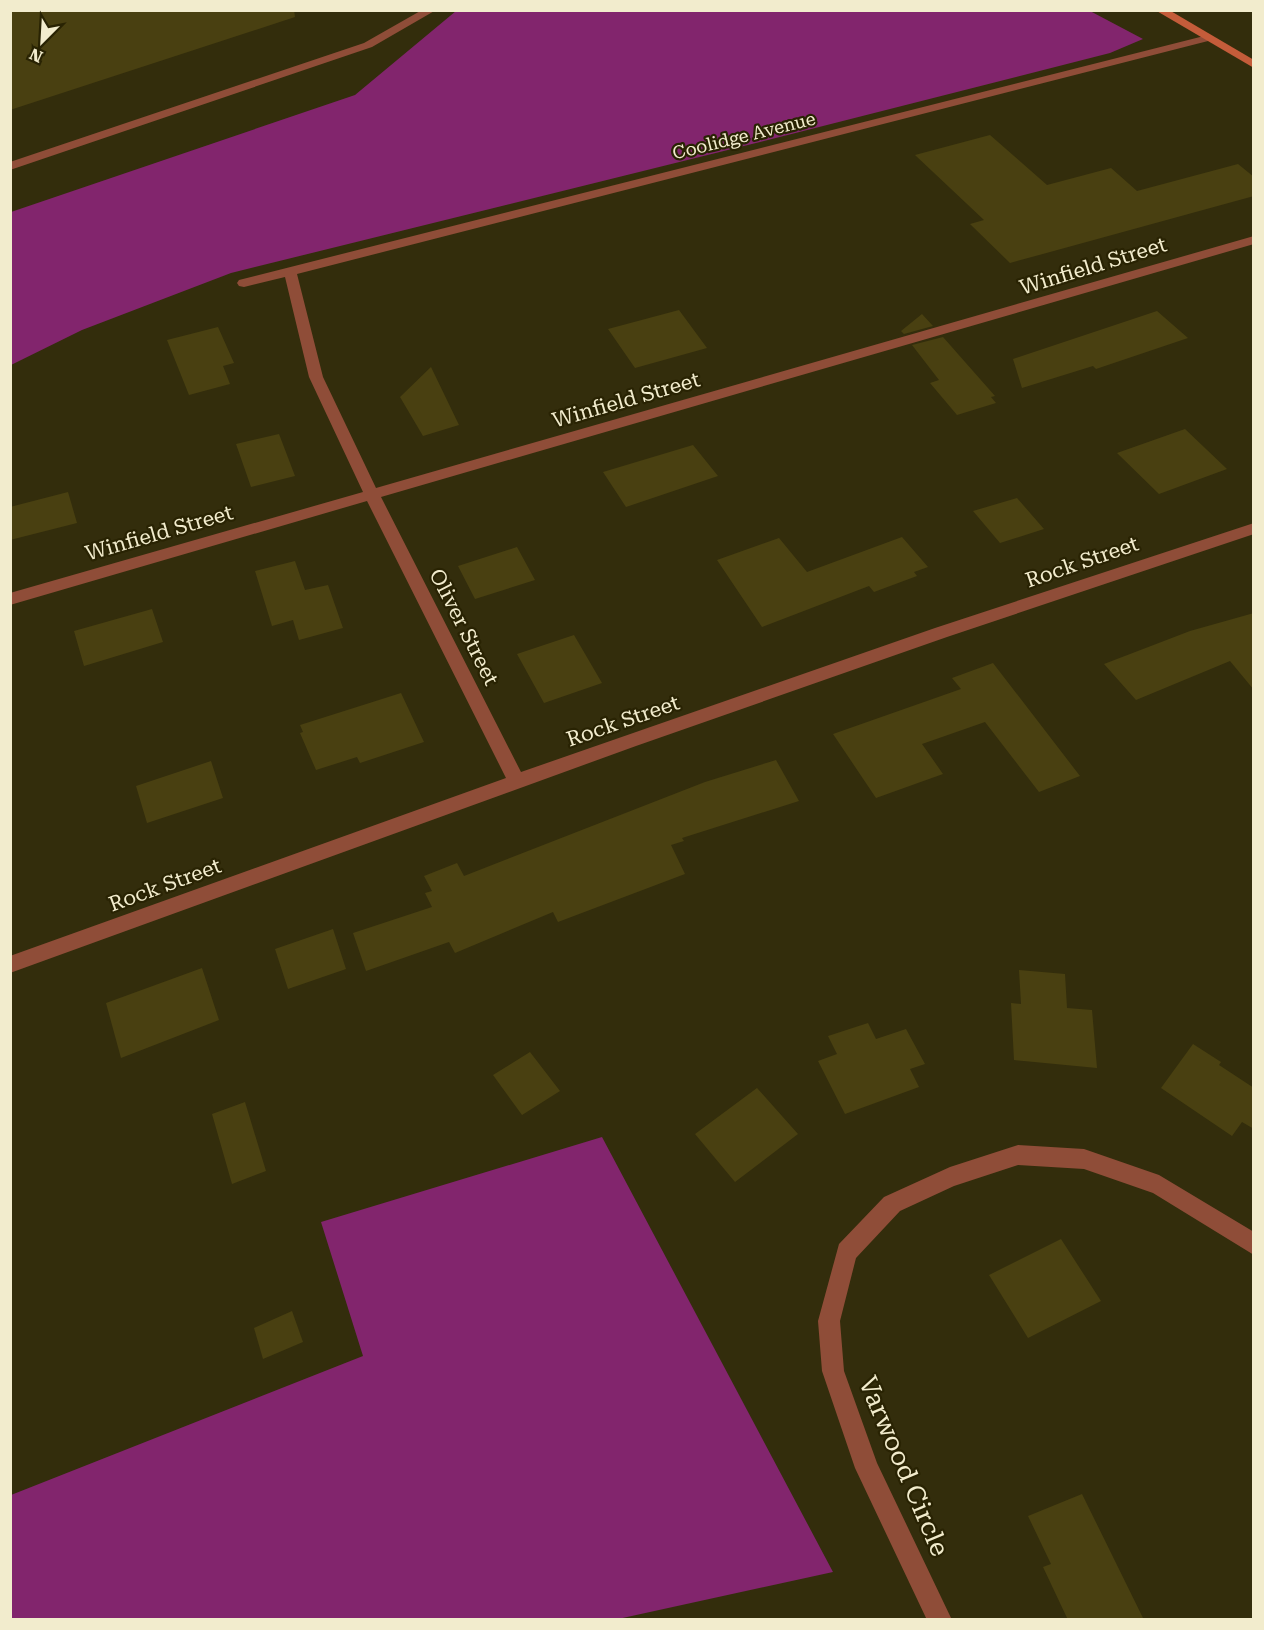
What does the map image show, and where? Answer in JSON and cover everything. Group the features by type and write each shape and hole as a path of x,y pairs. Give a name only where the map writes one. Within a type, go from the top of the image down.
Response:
{"main road":[{"path":"1160,10 1254,65"}],"street":[{"path":"10,166 368,45 431,10"},
{"name":"Coolidge Avenue","path":"244,283 1208,38"},
{"name":"Winfield Street","path":"10,599 371,493 925,338 1254,240"},
{"path":"290,272 316,377 371,493"},
{"name":"Oliver Street","path":"371,493 517,782"},
{"name":"Rock Street","path":"10,965 517,782 1099,579 1254,528"},
{"name":"Varwood Circle","path":"940,1620 867,1467 833,1371 829,1321 847,1252 892,1204 950,1177 1018,1155 1084,1160 1160,1185 1254,1245"}],"shaded area":[{"path":"456,11 1090,11 1143,39 1110,53 231,273 82,330 11,365 11,212 355,95"},
{"path":"602,1137 833,1572 618,1619 11,1619 11,1495 363,1356 321,1222"}],"building":[{"path":"10,10 294,10 295,17 10,110"},
{"path":"990,135 1047,185 1111,168 1137,191 1238,164 1254,177 1254,196 1010,263 970,224 984,220 915,155"},
{"path":"679,310 707,348 635,368 608,329"},
{"path":"1157,311 1188,338 1096,369 1093,366 1022,388 1013,359"},
{"path":"922,314 933,326 904,334 901,331"},
{"path":"218,327 234,363 223,366 230,384 189,395 167,340"},
{"path":"943,337 995,396 991,397 996,403 957,415 930,383 939,380 912,345"},
{"path":"431,367 459,425 423,436 400,397"},
{"path":"1185,429 1227,469 1159,494 1117,453"},
{"path":"279,434 295,476 251,487 236,444"},
{"path":"693,445 718,476 626,507 603,472"},
{"path":"68,492 77,523 10,540 10,507"},
{"path":"1017,498 1044,529 1000,543 973,511"},
{"path":"902,537 928,567 914,572 917,576 874,592 869,586 762,627 717,560 779,538 807,572"},
{"path":"517,547 535,580 475,599 458,566"},
{"path":"295,561 305,590 328,585 343,628 299,640 293,620 272,626 255,571"},
{"path":"152,609 163,642 84,666 74,631"},
{"path":"1254,613 1254,690 1230,661 1136,700 1104,664 1190,631"},
{"path":"574,635 602,683 544,703 517,654"},
{"path":"993,663 1080,776 1039,792 985,722 922,744 943,774 876,798 833,734 961,689 952,678"},
{"path":"401,693 424,742 360,763 357,757 316,770 300,733 303,732 300,725"},
{"path":"776,760 799,801 682,838 684,841 671,845 685,874 558,922 553,912 455,953 449,942 366,971 353,933 432,907 425,893 432,891 424,876 457,863 464,876 705,782"},
{"path":"211,761 223,798 147,823 136,786"},
{"path":"333,929 346,969 288,989 275,949"},
{"path":"202,968 219,1020 121,1058 106,1003"},
{"path":"1019,970 1065,974 1067,1008 1092,1010 1097,1068 1014,1060 1011,1003 1021,1004"},
{"path":"868,1023 876,1039 906,1029 925,1064 910,1069 919,1087 845,1114 818,1061 837,1054 828,1036"},
{"path":"1193,1044 1221,1062 1219,1065 1254,1088 1254,1129 1242,1122 1232,1136 1161,1088"},
{"path":"530,1052 560,1091 522,1115 493,1075"},
{"path":"757,1088 798,1134 735,1182 695,1134"},
{"path":"245,1102 266,1171 232,1184 212,1114"},
{"path":"1061,1239 1101,1301 1028,1338 989,1275"},
{"path":"292,1311 303,1342 263,1359 254,1328"},
{"path":"1082,1494 1144,1620 1068,1620 1043,1567 1051,1564 1028,1516"}]}
